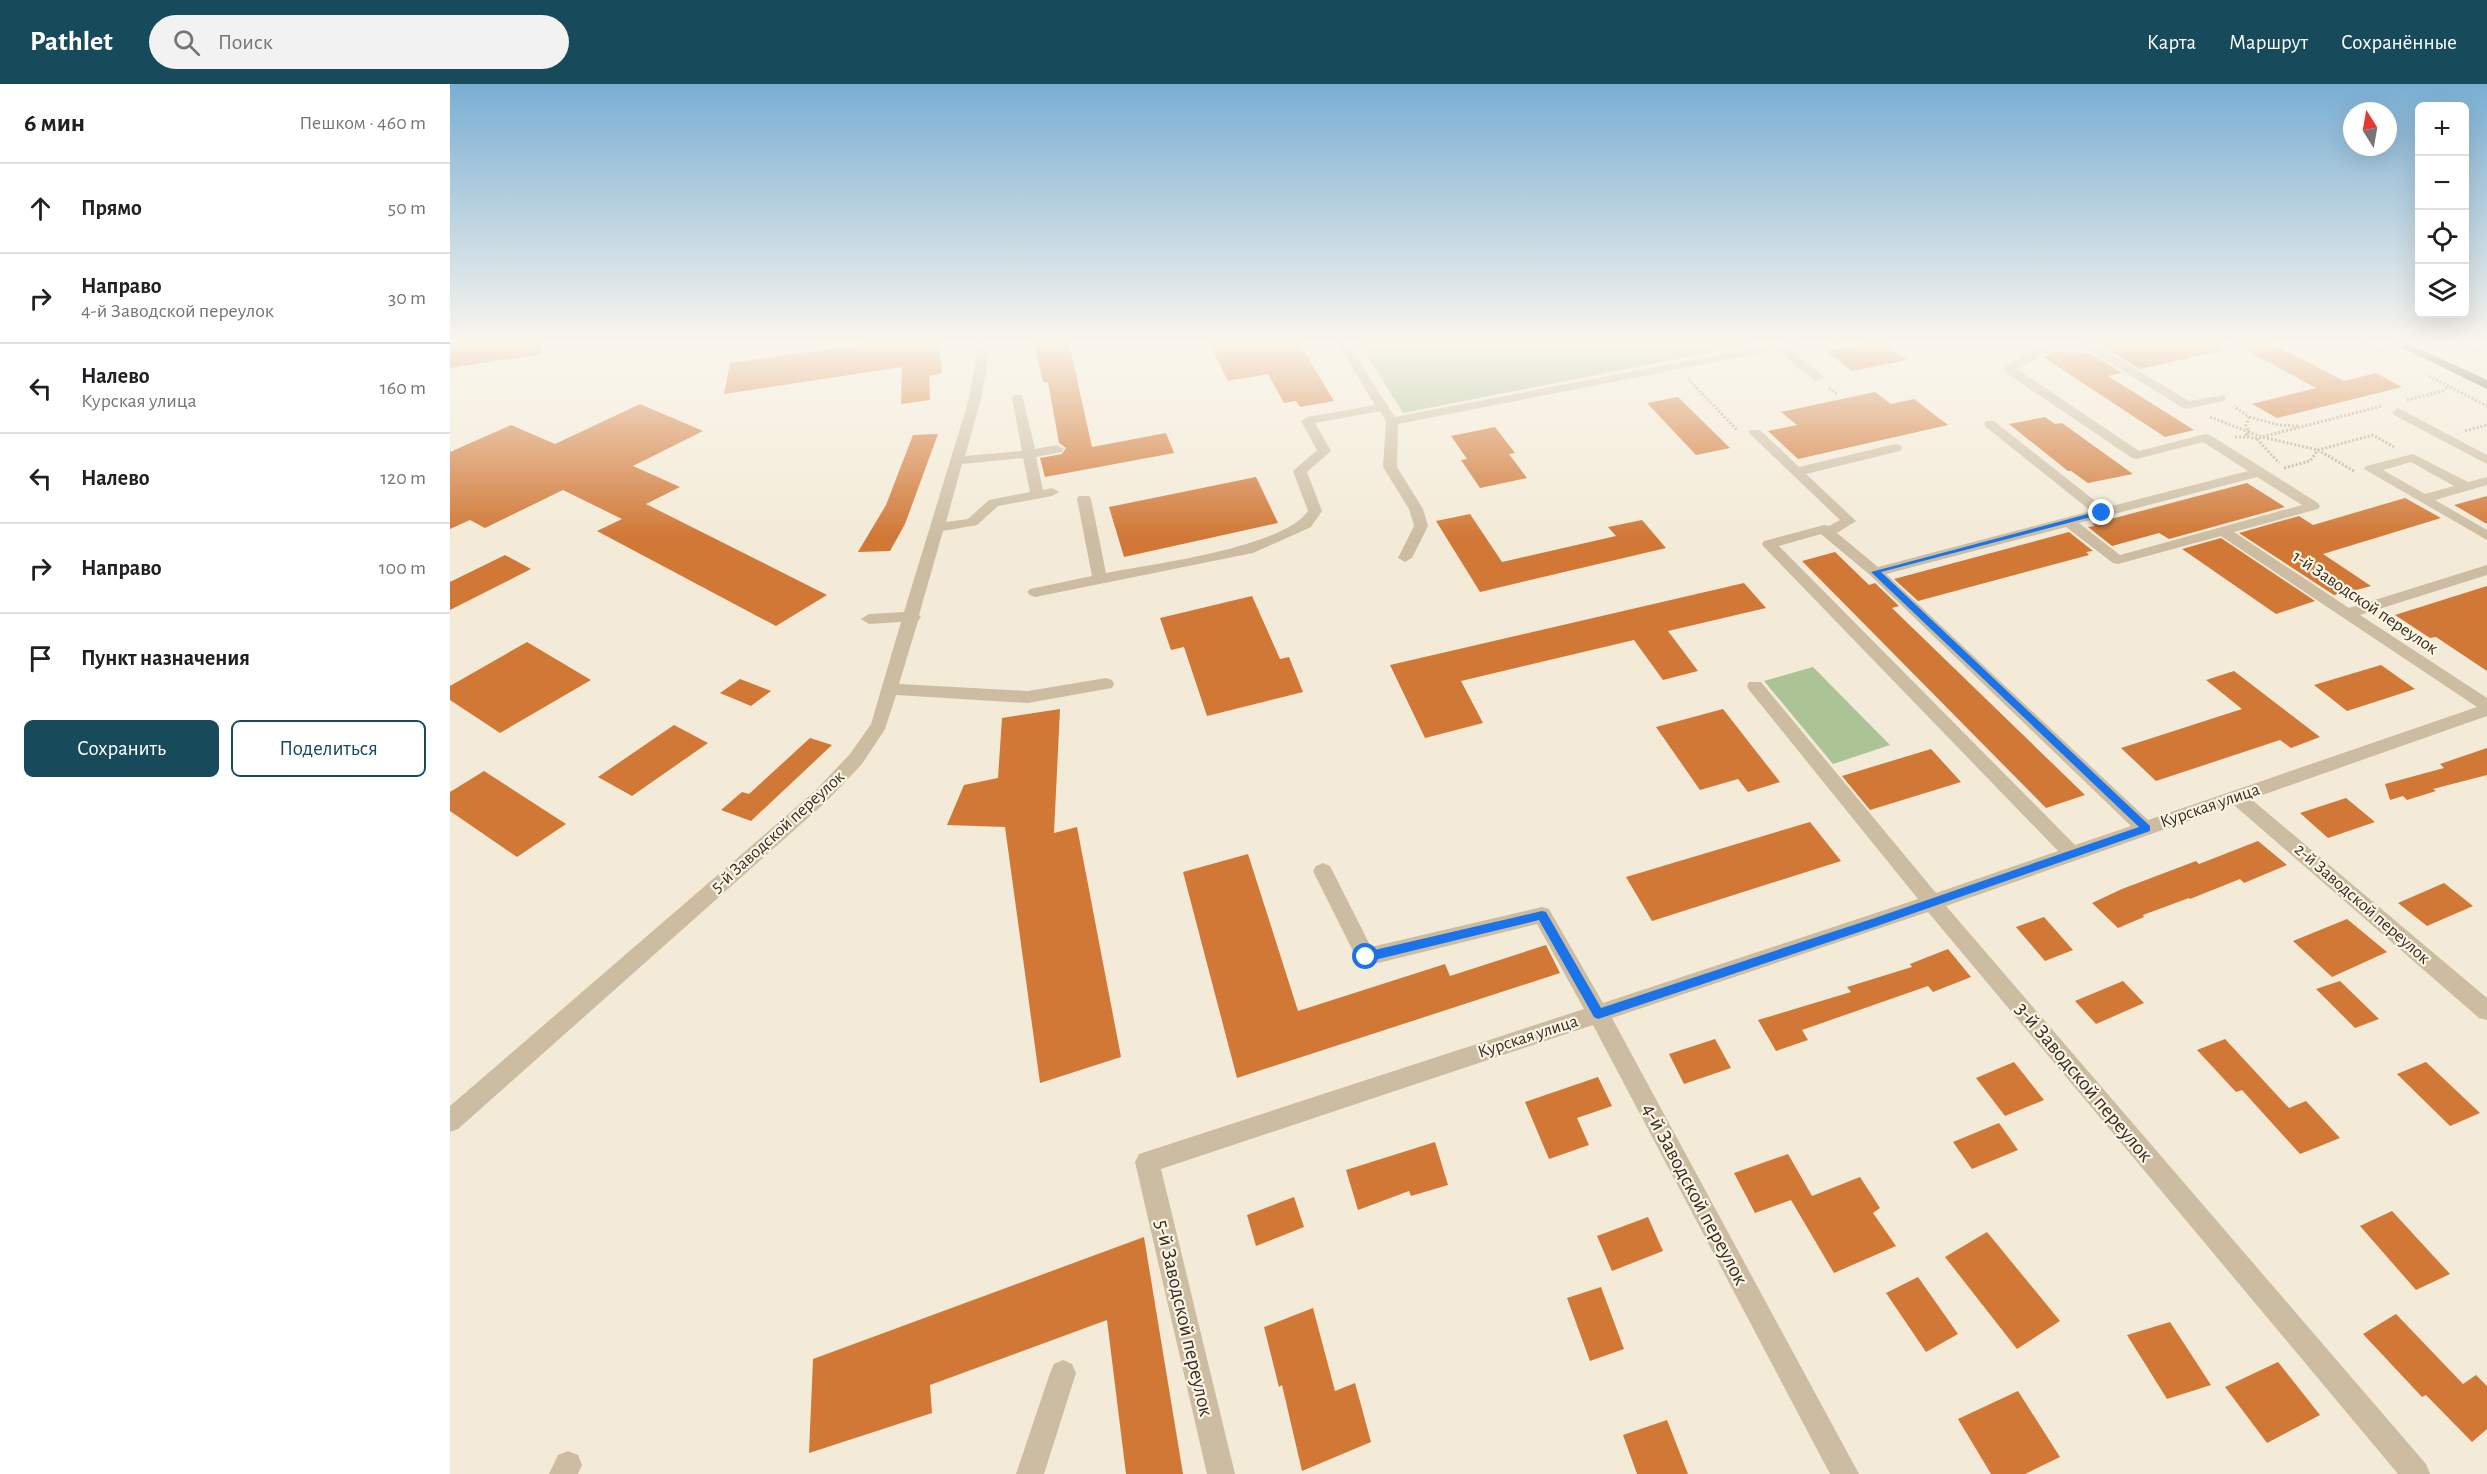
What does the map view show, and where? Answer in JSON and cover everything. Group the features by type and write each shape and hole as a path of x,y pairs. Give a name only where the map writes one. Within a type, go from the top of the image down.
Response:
{"street":[{"name":"5-й Заводской переулок","path":"450,1121 821,796 856,759 879,725 913,617 972,408"},
{"path":"1020,408 1037,495"},
{"path":"1035,592 1248,550 1306,524 1315,511 1300,471 1324,451 1307,421 1378,408"},
{"path":"1384,408 1392,421 1390,467 1416,508 1421,526 1406,558"},
{"path":"1392,421 1460,408"},
{"path":"2067,408 2137,455 2205,438 2313,506 2118,560 2067,521"},
{"path":"2398,408 2487,459"},
{"path":"1990,424 2102,513"},
{"path":"1755,433 1849,521 1828,532"},
{"path":"1796,472 1895,447"},
{"path":"957,461 1057,449"},
{"path":"2466,487 2413,458 2371,469 2487,536"},
{"path":"1875,572 2067,521 2263,475"},
{"path":"2423,499 2487,481"},
{"path":"938,528 972,522 994,503 1052,492"},
{"path":"1084,499 1100,580"},
{"path":"2072,854 1768,544 1824,529 1828,532 1875,572 2146,829"},
{"name":"1-й Заводской переулок","path":"2223,531 2487,708"},
{"path":"2345,614 2487,570"},
{"path":"869,619 913,617"},
{"path":"889,689 1028,697 1106,684"},
{"name":"3-й Заводской переулок","path":"1755,686 1932,903 2416,1474"},
{"name":"Курская улица","path":"1147,1162 1932,903 2487,708"},
{"name":"2-й Заводской переулок","path":"2237,797 2487,1011"},
{"name":"4-й Заводской переулок","path":"1323,871 1366,957 1542,915 1598,1014 1845,1474"},
{"name":"5-й Заводской переулок","path":"1147,1162 1221,1474"},
{"path":"1030,1474 1063,1373"}],"path":[{"path":"2192,408 2249,432 2318,450 2373,435 2413,458"},
{"path":"2235,408 2249,417 2279,425 2302,426"},
{"path":"2257,439 2374,408"},
{"path":"2249,417 2246,425 2249,432"},
{"path":"2249,432 2246,435 2257,439 2284,468"},
{"path":"2263,475 2310,461 2318,450"}],"green space":[{"path":"1400,408 1429,408 1403,413"},
{"path":"1813,667 1890,745 1833,764 1764,681"}],"building":[{"path":"632,408 649,408 703,431 633,466 680,487 646,504 827,595 776,626 597,531 622,519 563,490 485,528 470,520 450,529 450,452 511,425 555,444"},
{"path":"1053,408 1083,408 1092,447 1166,433 1174,453 1045,477 1040,458 1062,454 1066,448 1059,443"},
{"path":"1652,408 1689,408 1730,448 1696,455"},
{"path":"1800,408 1926,408 1948,425 1798,459 1768,431 1797,425 1781,412"},
{"path":"2121,408 2159,408 2194,430 2165,437"},
{"path":"2259,408 2318,408 2277,418"},
{"path":"2045,417 2055,424 2062,423 2133,474 2088,483 2068,471 2009,424"},
{"path":"1495,427 1515,453 1509,454 1527,478 1480,488 1461,460 1467,459 1451,436"},
{"path":"938,434 905,524 890,551 858,552 886,505 913,435"},
{"path":"1256,477 1278,523 1124,557 1109,507"},
{"path":"2247,483 2285,507 2169,539 2159,533 2112,546 2088,527 2095,526 2092,524"},
{"path":"2487,496 2487,524 2454,505"},
{"path":"2405,498 2441,518 2323,554 2371,586 2345,593 2334,595 2239,533 2299,516 2313,525"},
{"path":"1470,514 1502,562 1616,536 1608,527 1642,520 1666,548 1480,592 1436,521"},
{"path":"2069,532 2093,551 2086,552 2089,555 1918,601 1894,579"},
{"path":"2221,538 2315,601 2276,614 2182,549"},
{"path":"1835,552 1869,585 1875,583 1899,606 1892,608 2085,795 2046,808 1802,561"},
{"path":"505,555 531,569 450,610 450,582"},
{"path":"1744,583 1766,608 1668,631 1698,671 1663,680 1634,640 1461,681 1483,723 1425,738 1390,665"},
{"path":"2487,586 2487,671 2436,637 2430,638 2395,615"},
{"path":"1252,596 1280,659 1289,657 1303,692 1207,716 1184,647 1171,650 1160,618"},
{"path":"527,642 591,680 500,733 450,700 450,686"},
{"path":"2381,665 2415,689 2347,711 2314,685"},
{"path":"2234,671 2320,737 2291,748 2280,740 2156,781 2121,748 2242,709 2206,680"},
{"path":"740,679 771,691 751,706 720,693"},
{"path":"1060,709 1054,833 1077,827 1121,1057 1040,1083 1005,827 947,825 964,785 998,778 1002,718"},
{"path":"1723,709 1780,782 1748,792 1738,779 1700,790 1656,727"},
{"path":"674,725 708,743 632,796 598,777"},
{"path":"810,738 832,745 751,821 721,810 742,792 749,794"},
{"path":"2487,748 2487,775 2433,789 2436,791 2407,800 2403,796 2390,800 2385,784 2444,768 2440,764"},
{"path":"1931,749 1961,782 1870,810 1842,776"},
{"path":"484,771 566,824 517,857 450,811 450,792"},
{"path":"2346,798 2375,822 2328,838 2300,813"},
{"path":"1810,822 1841,861 1652,921 1626,877"},
{"path":"2258,841 2287,865 2244,883 2240,879 2143,915 2144,917 2118,928 2092,903 2196,861 2199,864"},
{"path":"1248,854 1298,1011 1445,964 1450,976 1546,945 1560,973 1237,1078 1183,872"},
{"path":"2444,883 2473,906 2427,926 2398,903"},
{"path":"2044,917 2073,950 2045,961 2016,927"},
{"path":"2347,919 2387,952 2332,977 2293,941"},
{"path":"1948,949 1971,977 1933,992 1928,986 1802,1030 1808,1040 1776,1051 1758,1020 1851,992 1847,987 1912,967 1910,964"},
{"path":"2123,981 2144,1003 2096,1024 2075,1001"},
{"path":"2340,981 2379,1019 2355,1028 2316,989"},
{"path":"1715,1039 1731,1068 1684,1084 1669,1054"},
{"path":"2225,1039 2289,1108 2306,1101 2340,1138 2300,1154 2242,1090 2236,1092 2197,1050"},
{"path":"2014,1062 2044,1100 2005,1116 1976,1078"},
{"path":"2426,1062 2480,1113 2450,1126 2397,1074"},
{"path":"1598,1077 1612,1106 1577,1118 1589,1145 1549,1159 1525,1102"},
{"path":"1999,1123 2018,1150 1972,1169 1953,1142"},
{"path":"1435,1142 1448,1185 1411,1196 1409,1191 1358,1210 1346,1170"},
{"path":"1788,1154 1812,1196 1860,1177 1880,1208 1873,1213 1896,1246 1834,1273 1791,1200 1755,1213 1734,1173"},
{"path":"1294,1197 1304,1227 1256,1246 1247,1215"},
{"path":"2392,1211 2450,1274 2416,1290 2360,1226"},
{"path":"1648,1217 1663,1251 1612,1271 1597,1236"},
{"path":"1987,1232 2060,1321 2017,1349 1945,1257"},
{"path":"1144,1237 1183,1474 1126,1474 1107,1320 930,1385 932,1413 809,1453 813,1359"},
{"path":"1918,1277 1958,1334 1926,1352 1886,1293"},
{"path":"1601,1287 1624,1349 1590,1361 1567,1298"},
{"path":"1313,1308 1335,1391 1355,1383 1371,1442 1302,1471 1282,1385 1279,1387 1264,1327"},
{"path":"2396,1314 2463,1384 2476,1375 2487,1386 2487,1429 2472,1442 2426,1395 2422,1397 2363,1334"},
{"path":"2170,1322 2211,1385 2167,1399 2127,1335"},
{"path":"2278,1362 2320,1415 2267,1443 2225,1387"},
{"path":"2018,1391 2060,1457 2025,1474 1991,1474 1958,1419"},
{"path":"1667,1420 1688,1474 1637,1474 1623,1435"}],"route":[{"path":"1366,957 1542,915 1598,1014 2146,829 1875,572 2102,513"}]}
